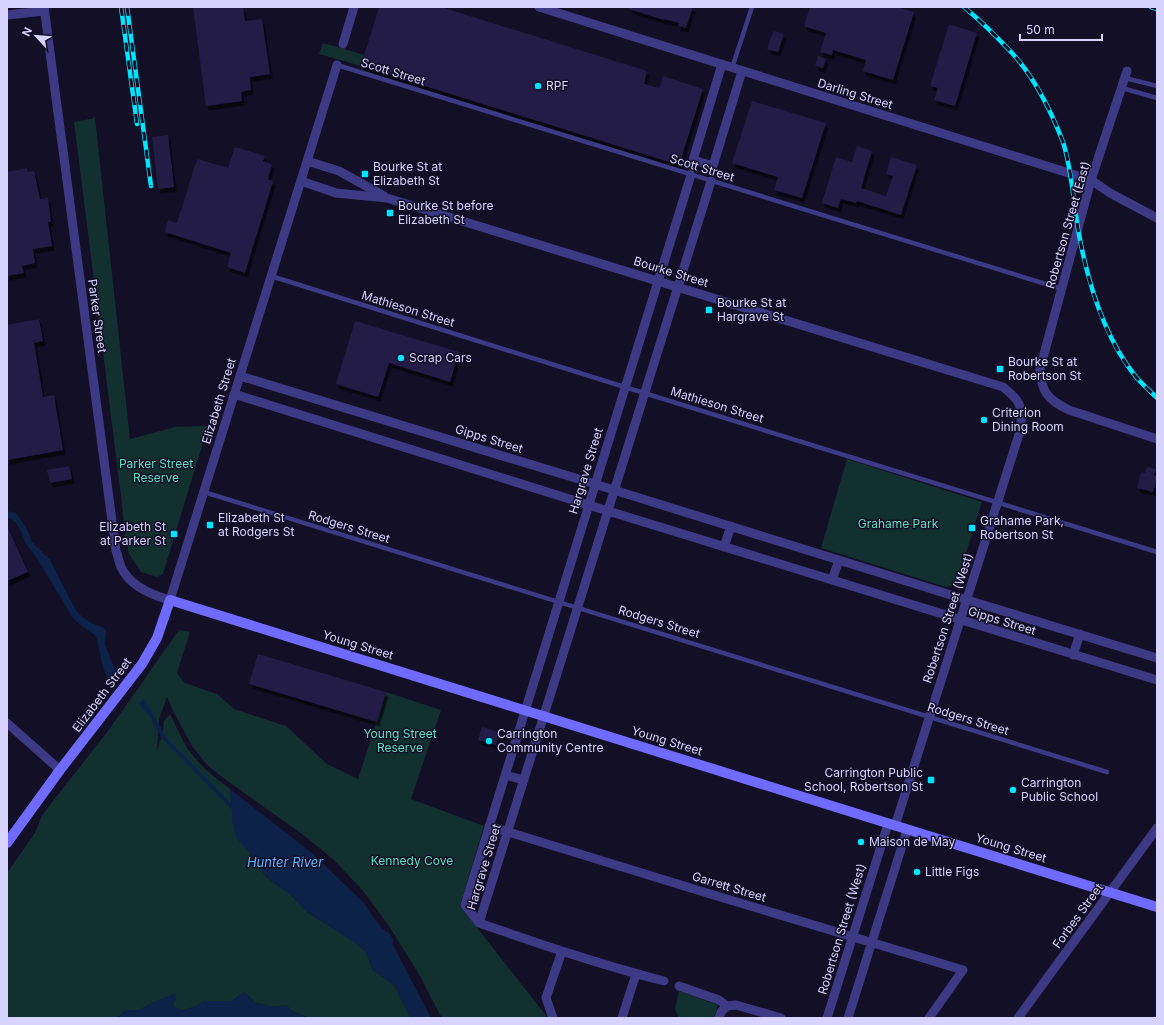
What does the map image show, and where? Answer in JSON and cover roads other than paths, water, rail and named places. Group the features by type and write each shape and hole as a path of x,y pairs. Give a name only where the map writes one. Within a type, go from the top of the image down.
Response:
{"main road":[{"name":"Young Street","path":"170,600 1157,907"},
{"name":"Elizabeth Street","path":"7,843 60,770 142,664 157,638 170,600"}],"street":[{"path":"343,44 354,7"},
{"name":"Darling Street","path":"539,7 1092,180 1110,193 1157,218"},
{"path":"7,15 44,9"},
{"name":"Parker Street","path":"44,9 116,551 121,567 128,578 141,589 156,596 170,600"},
{"path":"722,64 693,160 713,166 742,71"},
{"name":"Elizabeth Street","path":"170,600 337,65"},
{"name":"Robertson Street (East)","path":"1125,79 1092,180 1040,369 1043,387 1047,394 1058,405 1069,410 1157,438"},
{"name":"Bourke Street","path":"307,160 339,171 387,198"},
{"name":"Hargrave Street","path":"479,923 465,905 691,175"},
{"name":"Bourke Street","path":"301,181 336,193 387,198 1003,387 1014,396"},
{"name":"Hargrave Street","path":"479,923 711,181"},
{"name":"Gipps Street","path":"240,376 1157,658"},
{"name":"Gipps Street","path":"234,394 588,505 1157,680"},
{"name":"Robertson Street (West)","path":"827,1018 852,937 930,717 1021,428 1022,414 1019,404 1014,396"},
{"path":"724,547 731,526"},
{"path":"832,580 839,560"},
{"path":"1074,655 1080,634"},
{"path":"7,722 60,770"},
{"path":"505,775 524,780"},
{"name":"Garrett Street","path":"489,826 963,970 929,1018"},
{"name":"Forbes Street","path":"1018,1018 1157,828"},
{"path":"848,1018 907,830"},
{"path":"479,923 562,951 664,981"},
{"path":"553,1018 546,998 562,951"},
{"path":"622,1018 636,974"},
{"path":"679,986 719,1000 727,1006 736,1005 781,1018"},
{"path":"719,1018 727,1006"}],"lane":[{"path":"732,68 752,7"},
{"name":"Scott Street","path":"337,65 1062,289"},
{"path":"1125,79 1157,86"},
{"path":"1125,79 1157,98"},
{"name":"Mathieson Street","path":"271,276 1157,552"},
{"name":"Rodgers Street","path":"204,492 1107,772"}],"water":[{"path":"7,511 16,513 27,529 32,542 50,560 75,609 88,621 103,627 106,631 105,645 116,672 109,679 103,667 95,635 73,618 38,560 25,542 16,523 10,518 7,519"},
{"path":"144,699 163,731 162,736 154,727 151,718 139,704"},
{"name":"Hunter River","path":"230,789 312,853 364,903 382,929 387,932 388,931 394,941 392,943 431,1018 411,1018 394,985 373,970 366,952 353,941 307,912 289,893 266,877 236,837 232,821"},
{"path":"244,992 256,1003 274,1007 286,1005 292,1011 309,1018 117,1018 125,1011 139,1010 175,994 176,999 173,1003 174,1007 183,1010 194,1007 204,1001 232,1001"}],"waterway":[{"path":"161,733 162,736 236,811"}],"railway":[{"path":"121,7 137,124"},
{"path":"127,7 151,186"},
{"path":"964,7 995,35 1012,53 1028,73 1048,107 1063,142 1066,153 1076,218 1086,268 1098,307 1114,344 1124,361 1143,385 1157,398"},
{"path":"1151,7 1157,9"}],"place":[{"name":"RPF","path":"538,86"},
{"name":"Bourke St at Elizabeth St","path":"365,174"},
{"name":"Bourke St before Elizabeth St","path":"390,213"},
{"name":"Bourke St at Hargrave St","path":"709,310"},
{"name":"Scrap Cars","path":"401,358"},
{"name":"Bourke St at Robertson St","path":"1000,369"},
{"name":"Criterion Dining Room","path":"984,420"},
{"name":"Elizabeth St at Rodgers St","path":"210,525"},
{"name":"Grahame Park, Robertson St","path":"972,528"},
{"name":"Elizabeth St at Parker St","path":"174,534"},
{"name":"Carrington Community Centre","path":"489,741"},
{"name":"Carrington Public School, Robertson St","path":"931,780"},
{"name":"Carrington Public School","path":"1013,790"},
{"name":"Maison de May","path":"861,842"},
{"name":"Little Figs","path":"917,872"}],"park label":[{"name":"Parker Street Reserve","path":"156,471"},
{"name":"Grahame Park","path":"898,524"},
{"name":"Young Street Reserve","path":"400,741"},
{"name":"Kennedy Cove","path":"412,861"}]}
